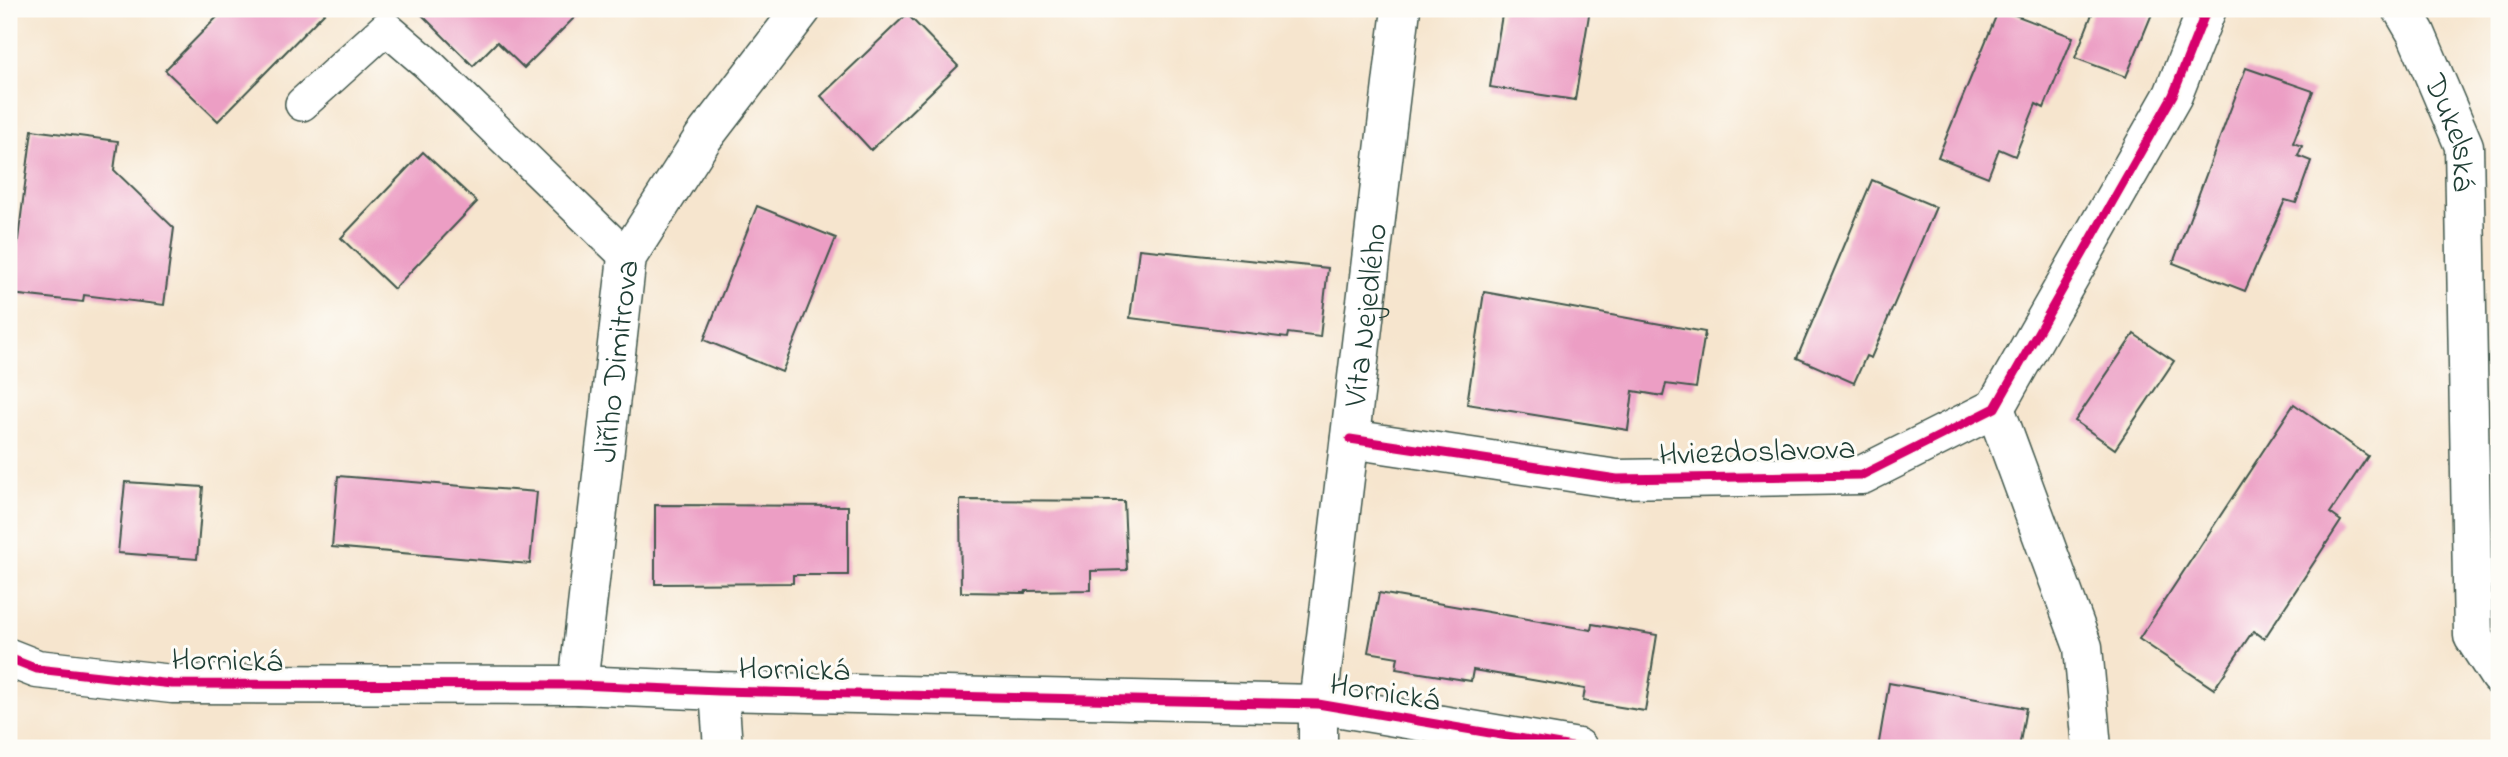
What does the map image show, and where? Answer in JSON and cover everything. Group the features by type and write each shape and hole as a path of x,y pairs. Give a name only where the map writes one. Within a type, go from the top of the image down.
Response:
{"street":[{"name":"Jiřího Dimitrova","path":"578,685 627,257 703,138 802,9"},
{"name":"Víta Nejedlého","path":"1318,704 1401,9"},
{"path":"2092,748 2083,647 1995,408 2172,95 2207,9"},
{"name":"Dukelská","path":"2402,9 2416,33 2464,146 2473,636 2499,676"},
{"name":"Hviezdoslavova","path":"1350,439 1617,479 1862,475 1995,408"},
{"name":"Hornická","path":"9,658 37,669 172,684 578,685 719,691 1318,704 1578,748"},
{"name":"Hornická","path":"719,691 723,748"},
{"name":"Hornická","path":"1318,704 1318,748"}],"lane":[{"path":"302,104 386,28 428,64 627,257"}],"building":[{"path":"225,9 328,9 218,121 165,70"},
{"path":"416,9 583,9 524,68 497,42 473,66"},
{"path":"1503,9 1590,9 1575,100 1490,87"},
{"path":"1999,9 2073,37 2044,108 2036,104 2015,156 1999,149 1988,177 1938,157"},
{"path":"2094,9 2154,9 2126,77 2075,58"},
{"path":"907,14 958,66 871,150 821,96"},
{"path":"2246,68 2313,91 2293,143 2302,146 2298,156 2311,161 2296,203 2285,200 2245,291 2173,263"},
{"path":"32,130 118,141 114,170 174,228 164,305 84,295 83,302 11,294"},
{"path":"423,152 477,202 394,289 341,238"},
{"path":"1872,180 1936,207 1871,358 1866,356 1854,383 1797,358"},
{"path":"757,206 836,238 782,372 704,340"},
{"path":"1139,249 1328,268 1320,337 1288,333 1287,338 1130,318"},
{"path":"1484,292 1705,332 1696,388 1666,384 1663,396 1633,391 1628,430 1467,404"},
{"path":"2134,334 2174,361 2115,449 2075,421"},
{"path":"2294,404 2368,456 2330,513 2341,521 2264,639 2253,631 2214,689 2139,639"},
{"path":"338,476 537,492 530,564 332,547"},
{"path":"125,482 203,487 197,559 118,553"},
{"path":"960,500 1124,501 1127,570 1091,571 1091,590 961,592"},
{"path":"655,505 848,506 848,575 793,575 793,583 655,584"},
{"path":"1379,593 1591,630 1592,624 1657,635 1645,711 1583,701 1585,689 1473,670 1471,681 1396,669 1398,657 1368,652"},
{"path":"1889,683 2026,708 2019,748 1878,748"}],"cycle path":[{"path":"1350,439 1617,479 1862,475 1995,408 2173,95 2207,9"},
{"path":"9,658 37,669 172,684 578,685 719,691 1318,704 1578,748"}]}
